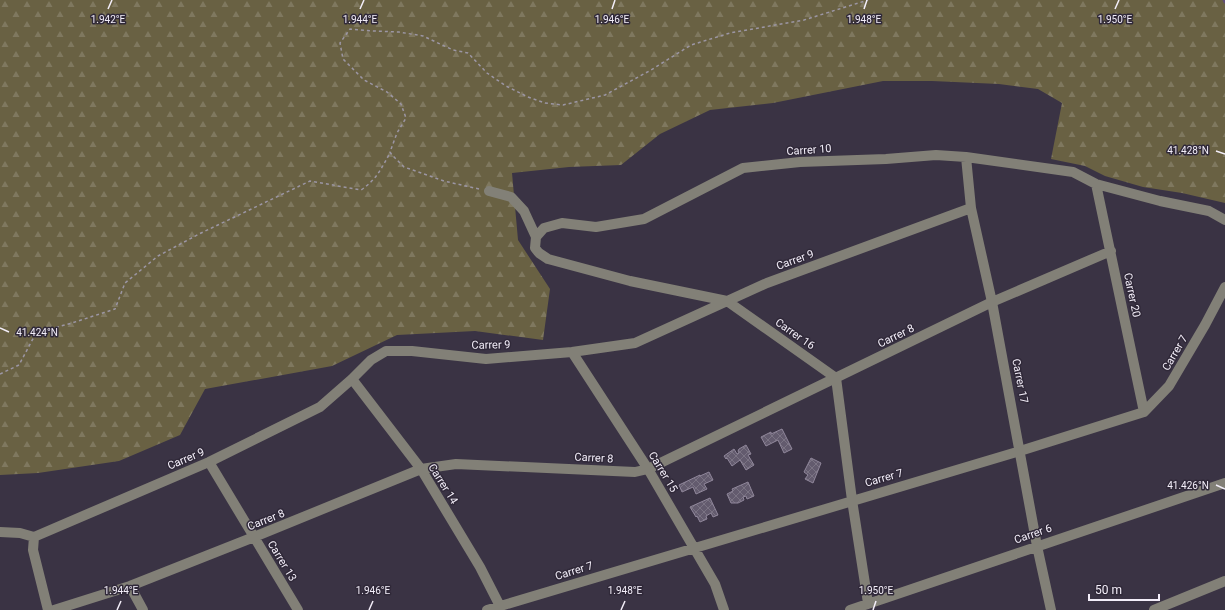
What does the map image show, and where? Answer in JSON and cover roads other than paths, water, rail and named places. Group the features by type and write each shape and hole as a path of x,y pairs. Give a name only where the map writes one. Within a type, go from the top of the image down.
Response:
{"street":[{"name":"Carrer 10","path":"536,237 544,228 562,223 596,227 644,219 743,168 800,162 886,159 936,155 966,157 1073,172 1096,184"},
{"name":"Carrer 17","path":"966,157 971,208 992,302 1037,546 1051,610"},
{"path":"1096,184 1160,201 1209,211 1225,220"},
{"name":"Carrer 20","path":"1096,184 1144,412"},
{"path":"489,191 511,197 524,211 536,237"},
{"name":"Carrer 9","path":"34,537 209,462 320,407 371,360 386,352 412,351 486,359 572,352 635,343 767,283 971,208"},
{"name":"Carrer 16","path":"536,237 535,248 538,253 548,259 630,281 727,301 836,378"},
{"name":"Carrer 8","path":"54,610 130,586 254,538 421,469 456,464 634,472 648,469 992,302 1111,251"},
{"name":"Carrer 7","path":"487,610 501,608 1144,412 1169,386 1205,325 1225,287"},
{"name":"Carrer 15","path":"572,352 648,469 715,584 724,610"},
{"name":"Carrer 14","path":"352,378 421,469 480,567 501,608"},
{"path":"836,378 852,500 868,603"},
{"name":"Carrer 13","path":"209,462 298,610"},
{"name":"Carrer 6","path":"850,610 1225,483"},
{"path":"0,532 34,537 34,550 48,610"},
{"path":"1154,610 1225,581"},
{"path":"130,586 143,610"}]}
